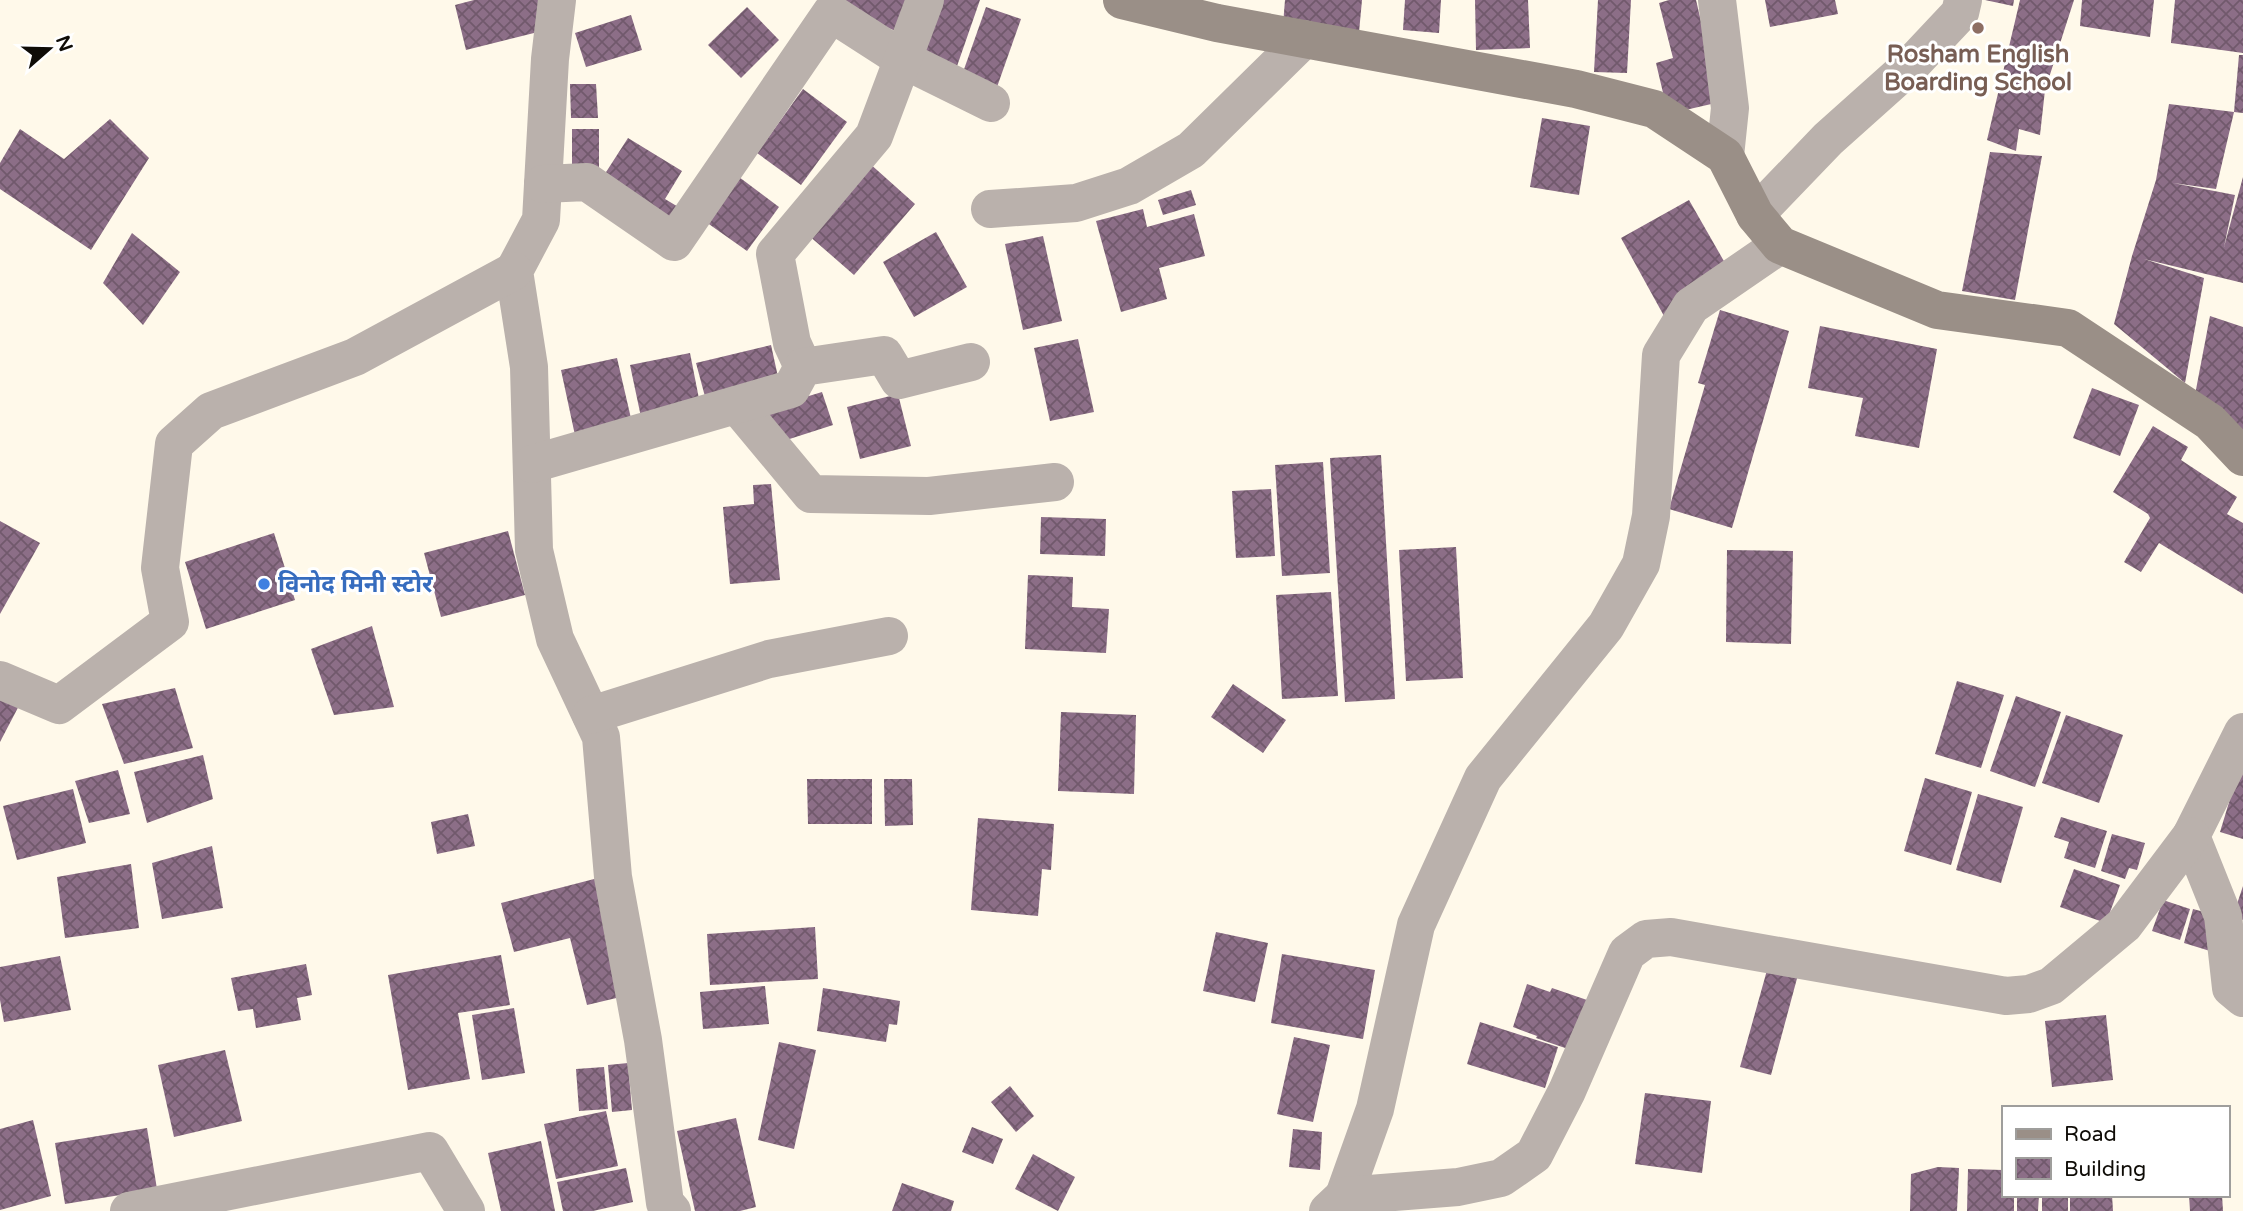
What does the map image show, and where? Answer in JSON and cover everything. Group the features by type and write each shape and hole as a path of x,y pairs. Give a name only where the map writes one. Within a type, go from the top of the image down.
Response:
{"main road":[{"path":"1122,0 1218,11 1304,39 1576,89 1654,109 1726,156 1755,215 1780,245 1937,310 2068,328 2210,422 2243,457"}],"street":[{"path":"0,680 59,705 170,622 160,568 174,444 211,411 355,357 514,271 541,220 550,59 557,0"},
{"path":"803,367 792,344 775,254 874,136 925,0"},
{"path":"1717,0 1730,108 1726,156"},
{"path":"1755,215 1828,139 1913,63 1960,13 1963,0"},
{"path":"543,184 587,182 674,242 831,13 904,60 991,103"},
{"path":"990,209 1076,203 1129,186 1192,150 1304,39"},
{"path":"1336,1203 1375,1109 1416,925 1483,778 1606,626 1641,564 1651,516 1661,355 1691,306 1780,245"},
{"path":"514,271 529,367 534,550 555,639 601,737 613,877 643,1040 665,1203 672,1211"},
{"path":"803,367 884,355 899,380 971,362"},
{"path":"532,464 791,389 803,367"},
{"path":"737,405 811,494 929,496 1055,482"},
{"path":"591,715 769,659 889,636"},
{"path":"1336,1203 1501,1178 1534,1155 1567,1091 1627,953 1646,939 1671,937 2006,996 2029,994 2051,986 2124,925 2191,836 2243,732"},
{"path":"2191,836 2223,916 2231,988 2243,999"},
{"path":"130,1211 429,1151 466,1211"}],"building":[{"path":"474,0 543,0 550,29 466,50 455,5"},
{"path":"841,0 914,0 900,33 838,6"},
{"path":"933,0 980,0 956,69 915,54"},
{"path":"1285,0 1362,0 1359,32 1283,25"},
{"path":"1405,0 1441,0 1439,33 1403,30"},
{"path":"1475,0 1528,0 1530,48 1476,50"},
{"path":"1598,0 1631,0 1627,73 1594,72"},
{"path":"1669,0 1696,0 1720,102 1668,114 1656,63 1673,58 1659,3"},
{"path":"1765,0 1835,0 1838,14 1770,27"},
{"path":"1985,0 2014,0 2013,6"},
{"path":"2020,0 2074,0 2045,90 2040,135 2019,129 2016,151 1987,140"},
{"path":"2082,0 2154,0 2150,37 2080,26"},
{"path":"2175,0 2243,0 2243,53 2171,43"},
{"path":"747,7 779,40 741,78 708,45"},
{"path":"986,7 1021,19 997,87 962,75"},
{"path":"631,15 642,50 586,67 575,33"},
{"path":"2239,55 2243,55 2243,113 2234,112"},
{"path":"570,84 596,84 598,118 571,118"},
{"path":"803,89 847,122 801,185 757,153"},
{"path":"2169,104 2234,112 2216,189 2173,183 2235,195 2224,247 2243,177 2243,283 2144,259 2204,278 2185,383 2114,324 2156,180"},
{"path":"1542,118 1590,126 1579,195 1530,187"},
{"path":"110,119 149,158 91,250 0,189 0,163 20,129 64,159"},
{"path":"572,129 599,129 599,173 572,173"},
{"path":"628,138 682,171 665,199 680,208 669,226 599,183"},
{"path":"1990,152 2042,156 2015,300 1962,291"},
{"path":"868,162 915,204 854,275 807,234"},
{"path":"739,177 779,207 747,251 706,222"},
{"path":"1191,190 1196,205 1163,215 1158,200"},
{"path":"1689,200 1733,277 1664,316 1621,238"},
{"path":"1143,209 1147,227 1194,214 1205,256 1159,268 1167,299 1121,312 1096,221"},
{"path":"936,232 967,287 914,317 883,262"},
{"path":"132,233 180,272 143,325 103,283"},
{"path":"1043,236 1062,321 1023,330 1005,244"},
{"path":"1720,310 1789,331 1732,528 1669,509 1705,385 1698,383"},
{"path":"2210,316 2243,327 2243,430 2194,400"},
{"path":"1820,326 1937,349 1919,448 1855,436 1863,398 1808,388"},
{"path":"1078,339 1094,412 1050,421 1034,348"},
{"path":"771,345 780,386 707,404 696,363"},
{"path":"690,353 700,404 641,417 630,365"},
{"path":"617,358 633,427 576,440 561,370"},
{"path":"2092,388 2139,405 2120,456 2073,438"},
{"path":"822,392 833,425 774,444 763,410"},
{"path":"898,394 911,446 860,459 847,407"},
{"path":"2153,426 2188,447 2181,460 2237,497 2227,514 2243,523 2243,594 2159,543 2141,572 2124,562 2150,518 2148,514 2113,492"},
{"path":"1381,455 1395,699 1345,702 1330,458"},
{"path":"1323,462 1330,573 1282,576 1275,465"},
{"path":"771,484 780,580 730,584 723,507 754,504 753,485"},
{"path":"1271,489 1275,556 1236,558 1232,491"},
{"path":"1041,517 1106,519 1105,556 1040,554"},
{"path":"0,521 40,543 0,614"},
{"path":"508,531 525,595 441,617 424,553"},
{"path":"274,533 295,600 206,629 185,562"},
{"path":"1456,547 1463,678 1406,681 1399,550"},
{"path":"1727,550 1793,551 1791,644 1726,642"},
{"path":"1028,575 1073,577 1072,607 1109,609 1106,653 1025,649"},
{"path":"1331,592 1338,696 1282,699 1276,595"},
{"path":"372,626 394,707 334,715 311,649"},
{"path":"1957,681 2004,695 1981,768 1935,754"},
{"path":"1233,684 1286,720 1263,753 1211,717"},
{"path":"0,686 23,698 0,742"},
{"path":"175,688 193,748 124,764 102,704"},
{"path":"2016,696 2061,712 2035,787 1990,771"},
{"path":"1061,712 1136,715 1134,794 1058,791"},
{"path":"2066,715 2123,735 2099,803 2042,783"},
{"path":"203,755 213,799 147,823 134,772"},
{"path":"2240,766 2243,767 2243,839 2220,832"},
{"path":"118,770 130,814 89,823 75,781"},
{"path":"1925,778 1972,792 1951,865 1904,851"},
{"path":"807,779 872,779 872,824 808,824"},
{"path":"884,779 912,779 913,825 885,826"},
{"path":"73,789 86,843 17,860 3,806"},
{"path":"1978,794 2023,807 2001,883 1956,870"},
{"path":"468,814 475,846 437,854 431,822"},
{"path":"2061,817 2107,831 2095,868 2064,858 2069,842 2054,837"},
{"path":"978,818 1054,824 1051,870 1042,869 1038,916 971,910"},
{"path":"2112,834 2145,843 2137,870 2129,868 2125,879 2101,871"},
{"path":"212,846 223,908 162,919 152,863"},
{"path":"131,864 139,928 65,938 57,877"},
{"path":"2074,869 2120,885 2106,923 2060,907"},
{"path":"598,878 629,995 587,1005 570,938 514,952 501,903"},
{"path":"2243,886 2243,920 2233,916"},
{"path":"2163,900 2190,909 2180,940 2152,931"},
{"path":"2193,909 2215,915 2210,951 2184,943"},
{"path":"815,927 818,979 710,985 707,934"},
{"path":"1216,932 1268,943 1255,1002 1203,991"},
{"path":"1282,954 1375,970 1363,1039 1271,1023"},
{"path":"501,955 510,1005 458,1013 470,1079 408,1090 388,975"},
{"path":"60,956 71,1010 4,1022 0,1000 0,967"},
{"path":"1769,963 1799,971 1771,1075 1740,1067"},
{"path":"306,964 312,995 297,998 301,1020 256,1028 253,1009 238,1011 231,978"},
{"path":"1527,984 1550,992 1552,988 1587,1000 1571,1050 1513,1027"},
{"path":"765,986 769,1024 703,1029 700,992"},
{"path":"823,988 900,1001 897,1025 889,1024 886,1042 817,1031"},
{"path":"514,1008 525,1073 482,1080 472,1015"},
{"path":"2106,1015 2113,1080 2052,1087 2045,1021"},
{"path":"1480,1022 1558,1047 1545,1088 1467,1064"},
{"path":"1294,1037 1330,1045 1313,1122 1277,1114"},
{"path":"779,1042 816,1050 794,1149 758,1140"},
{"path":"225,1050 242,1121 174,1137 158,1065"},
{"path":"628,1063 632,1110 612,1112 608,1065"},
{"path":"604,1067 608,1109 579,1111 576,1069"},
{"path":"1010,1086 1034,1116 1016,1132 991,1102"},
{"path":"1645,1093 1711,1101 1702,1173 1635,1164"},
{"path":"606,1111 618,1166 556,1179 544,1124"},
{"path":"736,1118 756,1207 740,1211 695,1211 677,1131"},
{"path":"33,1120 51,1196 0,1210 0,1129"},
{"path":"972,1127 1003,1139 993,1164 962,1152"},
{"path":"147,1128 157,1189 65,1204 55,1143"},
{"path":"1293,1129 1322,1132 1320,1170 1289,1167"},
{"path":"541,1141 555,1211 501,1211 488,1153"},
{"path":"1033,1154 1075,1177 1058,1211 1015,1189"},
{"path":"1938,1167 1959,1168 1957,1211 1910,1211 1911,1174"},
{"path":"626,1168 633,1202 593,1211 563,1211 557,1182"},
{"path":"1968,1169 2002,1170 2002,1197 2014,1197 2014,1211 1967,1211"},
{"path":"902,1183 954,1201 951,1211 892,1211"},
{"path":"2017,1197 2039,1197 2038,1211 2017,1211"},
{"path":"2042,1197 2068,1197 2068,1211 2042,1211"},
{"path":"2070,1197 2112,1197 2113,1211 2070,1211"},
{"path":"2189,1197 2222,1197 2223,1211 2190,1211"}],"place":[{"name":"Rosham English Boarding School","path":"1978,28"},
{"name":"विनोद मिनी स्टोर","path":"264,584"}]}
